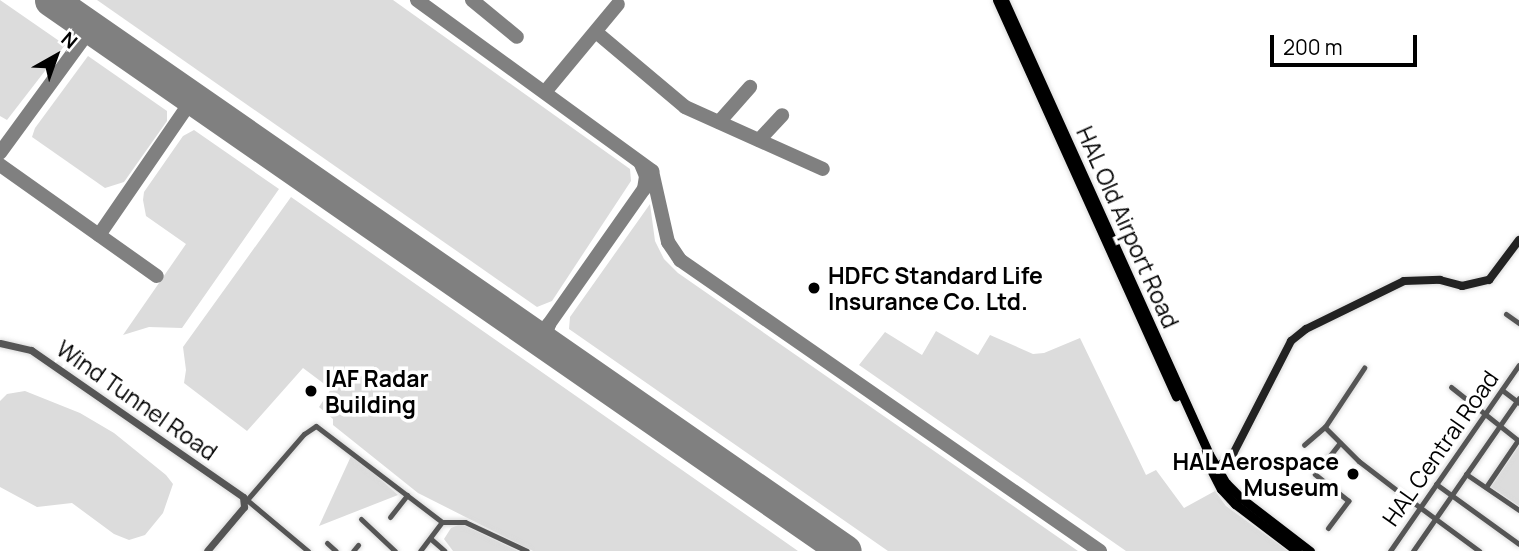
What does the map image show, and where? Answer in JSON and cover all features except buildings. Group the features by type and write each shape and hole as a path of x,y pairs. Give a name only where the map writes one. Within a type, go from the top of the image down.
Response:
{"main road":[{"name":"HAL Old Airport Road","path":"997,0 1013,25 1214,470"},
{"name":"HAL Old Airport Road","path":"1004,0 1206,461 1214,470"},
{"path":"1214,470 1233,454 1291,341 1306,329 1404,281 1440,280 1462,286 1489,280 1519,240"},
{"path":"1214,470 1235,504 1297,551"},
{"path":"1214,470 1241,498 1310,551"}],"street":[{"path":"1507,314 1519,323"},
{"name":"Wind Tunnel Road","path":"0,343 31,350 246,501"},
{"name":"HAL Central Road","path":"1392,548 1519,365"},
{"path":"1304,445 1325,427 1364,368"},
{"path":"1451,387 1519,440 1486,487"},
{"path":"1413,551 1518,401 1502,390"},
{"path":"207,551 304,434 316,426 442,522 465,522 527,551"},
{"path":"1325,427 1340,443 1434,520 1479,551"},
{"path":"1325,462 1340,443"},
{"path":"1315,474 1349,501 1329,528"},
{"path":"1466,474 1519,510"},
{"path":"1436,484 1519,544"},
{"path":"390,517 407,495"},
{"path":"246,501 308,551"},
{"path":"361,519 395,551"},
{"path":"420,551 442,522"},
{"path":"431,538 442,551"},
{"path":"327,543 336,551"},
{"path":"1392,548 1402,551"}],"shaded area":[{"path":"0,0 65,45 7,120 0,116"},
{"path":"97,0 393,0 630,169 631,181 552,301 537,307"},
{"path":"88,56 167,111 167,121 124,182 105,188 32,137 35,128"},
{"path":"194,130 279,189 182,328 149,327 123,335 186,244 146,216 143,200 144,192 183,136"},
{"path":"291,197 798,551 533,551 418,493 333,425 333,419 319,407 331,389 303,368 247,431 184,383 186,370 183,347"},
{"path":"650,204 655,241 664,259 678,273 1078,551 888,551 569,329 570,317"},
{"path":"936,331 978,355 990,335 1033,354 1044,353 1080,338 1146,475 1156,470 1184,508 1215,491 1226,506 1288,551 1126,551 859,365 885,332 922,355"},
{"path":"25,391 80,413 114,433 166,475 173,484 163,513 145,535 129,540 114,534 72,503 37,507 0,487 0,401 7,394"},
{"path":"1519,446 1519,506 1491,487"},
{"path":"352,454 398,495 319,526"},
{"path":"461,524 518,551 453,551 444,539 451,528"}],"taxiway":[{"path":"417,0 652,171 668,242 680,260 1100,551"},
{"path":"472,0 517,37"},
{"path":"545,92 618,4"},
{"path":"0,153 91,28"},
{"path":"596,32 685,107 823,169"},
{"path":"719,122 750,87"},
{"path":"99,235 193,98"},
{"path":"759,140 782,115"},
{"path":"549,346 546,334 549,324 644,189 646,176 641,164"},
{"path":"0,165 157,276"},
{"path":"529,332 542,331 549,324"}],"runway":[{"path":"51,0 845,551"}],"place":[{"name":"HDFC Standard Life Insurance Co. Ltd.","path":"814,288"},
{"name":"IAF Radar Building","path":"311,391"},
{"name":"HAL Aerospace Museum","path":"1353,474"}]}
